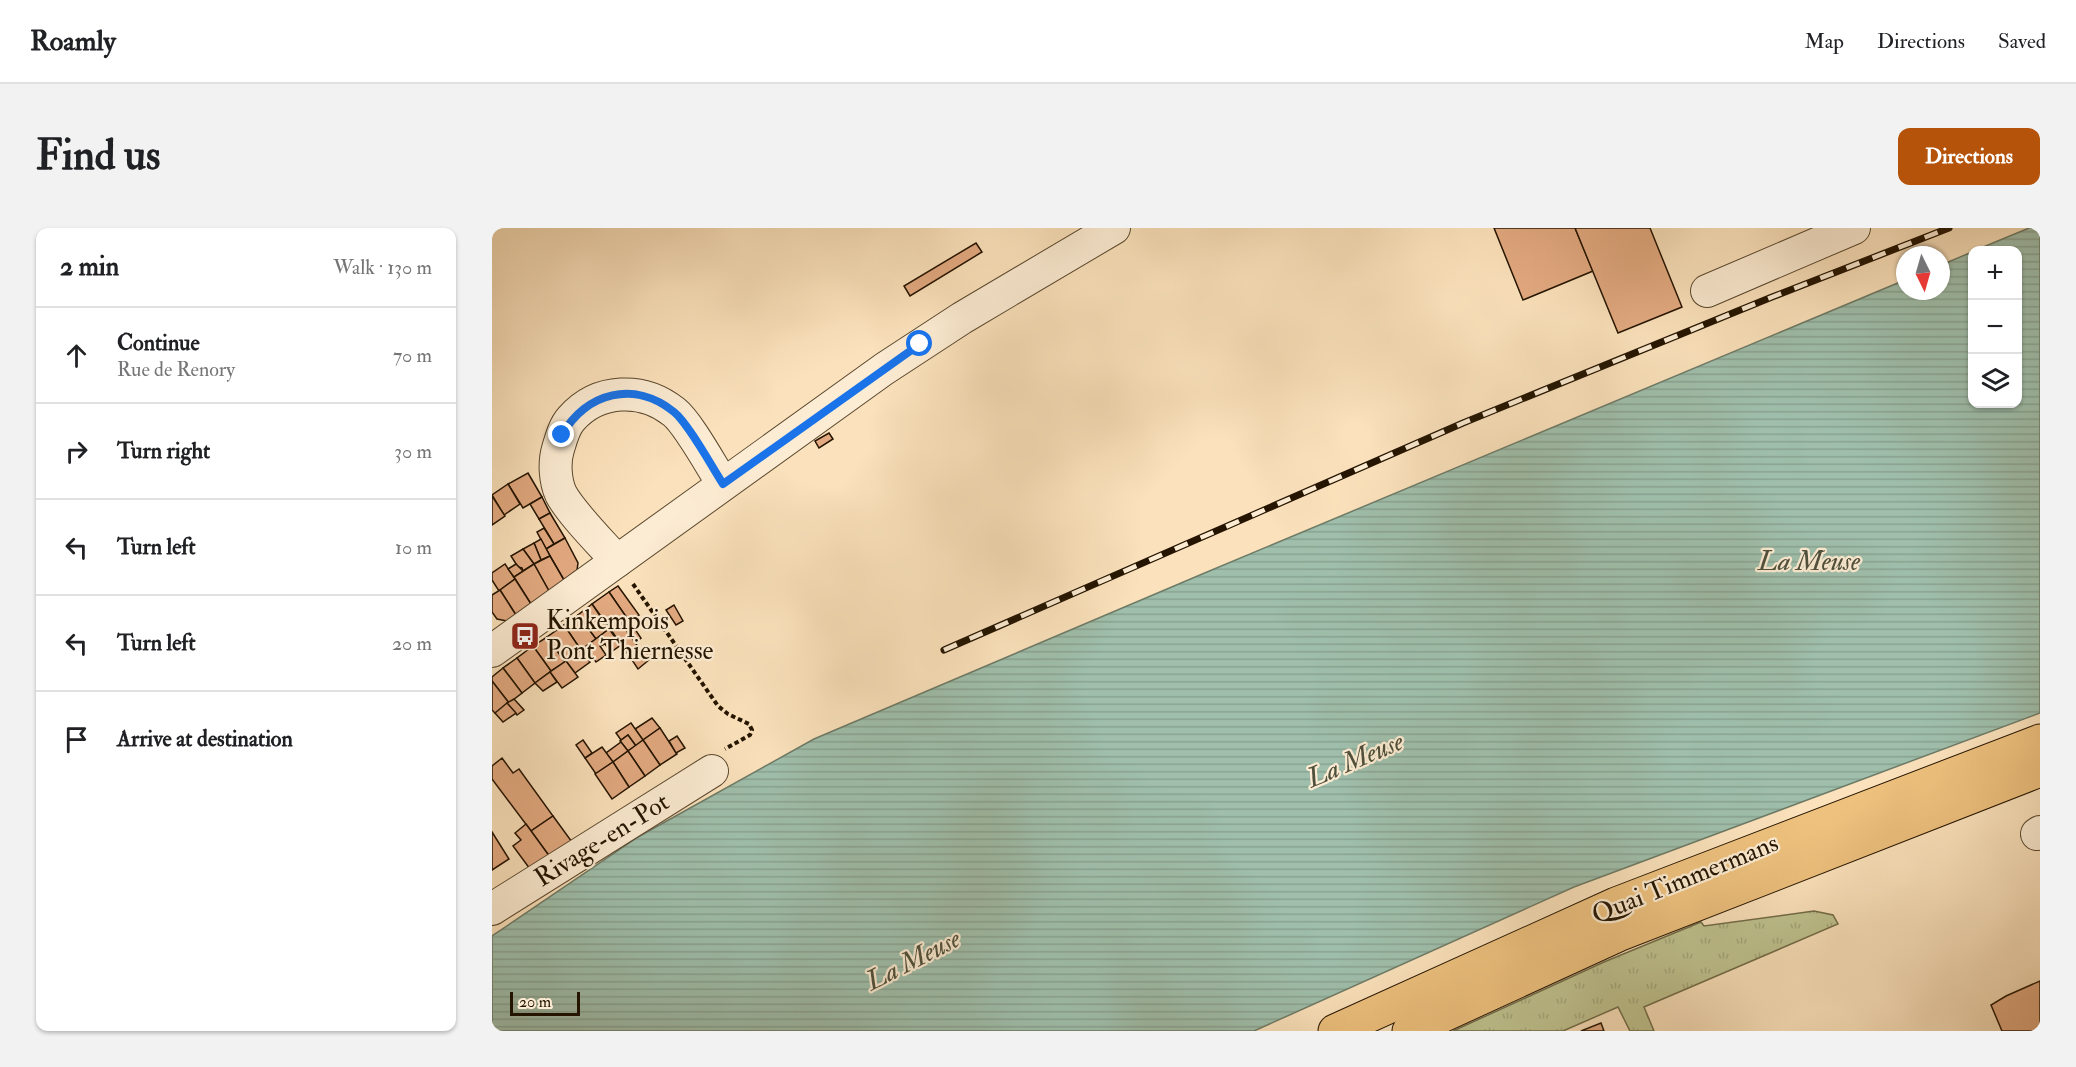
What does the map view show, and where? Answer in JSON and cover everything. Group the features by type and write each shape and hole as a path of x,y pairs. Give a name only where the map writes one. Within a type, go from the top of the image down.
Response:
{"main road":[{"name":"Quai Timmermans","path":"1335,1031 1616,904 2040,741"},
{"name":"Quai Timmermans","path":"1409,1031 1618,935 2040,770"}],"street":[{"path":"493,648 920,344 1114,228"},
{"path":"1707,291 1854,228"},
{"path":"617,561 561,493 556,472 557,454 562,435 570,420 587,406 609,395 631,393 654,399 676,412 723,484"},
{"name":"Rivage-en-Pot","path":"492,909 712,771"}],"path":[{"path":"617,561 718,706 728,714 750,724 752,730 750,735 721,751 712,771"}],"green space":[{"path":"1814,911 1833,915 1838,924 1644,1007 1654,1031 1630,1031 1618,1007 1563,1031 1453,1031 1604,962 1701,922 1704,926"}],"water":[{"name":"La Meuse","path":"2029,228 2040,228 2040,713 1574,887 1254,1031 492,1031 492,936 638,837 814,739 1896,284 1896,300 1950,300 1950,261 1968,254 1968,408 2022,408 2022,246 1986,246"}],"building":[{"path":"1494,228 1575,228 1593,271 1523,300"},
{"path":"1575,228 1650,228 1682,307 1618,333"},
{"path":"976,243 982,252 910,296 904,286"},
{"path":"829,433 833,439 819,448 815,441"},
{"path":"528,473 542,497 523,508 508,484"},
{"path":"508,484 520,504 504,515 492,495"},
{"path":"492,496 505,516 492,525"},
{"path":"542,497 550,513 539,519 530,504"},
{"path":"550,513 565,538 554,544 539,519"},
{"path":"544,528 554,544 546,549 537,532"},
{"path":"565,538 578,563 577,570 564,580 546,549"},
{"path":"541,539 550,556 541,560 534,543"},
{"path":"534,543 541,560 534,564 523,549"},
{"path":"523,549 534,564 523,571 511,556"},
{"path":"550,556 564,580 549,591 534,564"},
{"path":"505,564 515,579 499,591 492,580 492,573"},
{"path":"516,564 523,571 514,577 508,569"},
{"path":"534,564 549,591 531,604 514,577"},
{"path":"515,579 531,604 516,615 500,590"},
{"path":"618,586 639,615 630,622 641,638 635,643 621,623 627,618 609,592"},
{"path":"500,590 516,615 507,621 497,619 492,612 492,595"},
{"path":"609,592 627,618 611,630 592,604"},
{"path":"592,604 609,629 596,639 578,615"},
{"path":"674,605 683,621 676,625 666,610"},
{"path":"578,615 596,639 581,650 564,625"},
{"path":"621,623 642,652 632,660 611,630"},
{"path":"564,625 581,650 565,662 547,637"},
{"path":"609,629 621,645 611,652 605,644 600,646 606,655 596,662 585,647"},
{"path":"547,637 565,662 551,671 533,646"},
{"path":"533,646 551,671 535,683 517,658"},
{"path":"648,647 655,655 638,669 632,660"},
{"path":"581,650 590,662 575,673 566,661"},
{"path":"517,658 535,683 522,693 503,668"},
{"path":"566,661 578,677 562,688 550,672"},
{"path":"503,668 522,693 509,703 492,681 492,677"},
{"path":"550,672 557,682 543,691 535,683"},
{"path":"492,681 509,703 495,713 492,710"},
{"path":"514,699 524,710 517,715 507,703"},
{"path":"507,703 516,713 503,722 495,713"},
{"path":"652,718 660,728 643,740 635,729"},
{"path":"631,723 643,740 636,746 628,735 621,740 616,733"},
{"path":"660,728 677,754 660,765 643,740"},
{"path":"628,735 636,746 628,751 620,741"},
{"path":"677,736 685,748 676,753 669,741"},
{"path":"583,740 592,753 585,758 576,745"},
{"path":"643,740 660,765 645,776 628,751"},
{"path":"621,742 628,751 613,762 606,753"},
{"path":"602,747 613,762 596,774 585,758"},
{"path":"628,751 645,776 629,787 613,762"},
{"path":"502,758 513,773 519,769 553,816 531,831 492,779 492,766"},
{"path":"613,762 629,787 612,799 595,774"},
{"path":"553,816 572,842 550,857 531,831"},
{"path":"526,824 550,857 530,869 513,846 521,840 515,833"},
{"path":"492,832 509,859 492,870"},
{"path":"2040,981 2040,1031 2002,1031 1991,1005"},
{"path":"1601,1023 1604,1031 1581,1031"}],"railway":[{"path":"944,650 1463,423 1772,297 1949,228"}],"place":[{"name":"Kinkempois Pont Thiernesse","path":"525,636"}],"route":[{"path":"562,435 570,420 587,406 609,395 631,393 654,399 676,412 723,484 920,344"}]}
